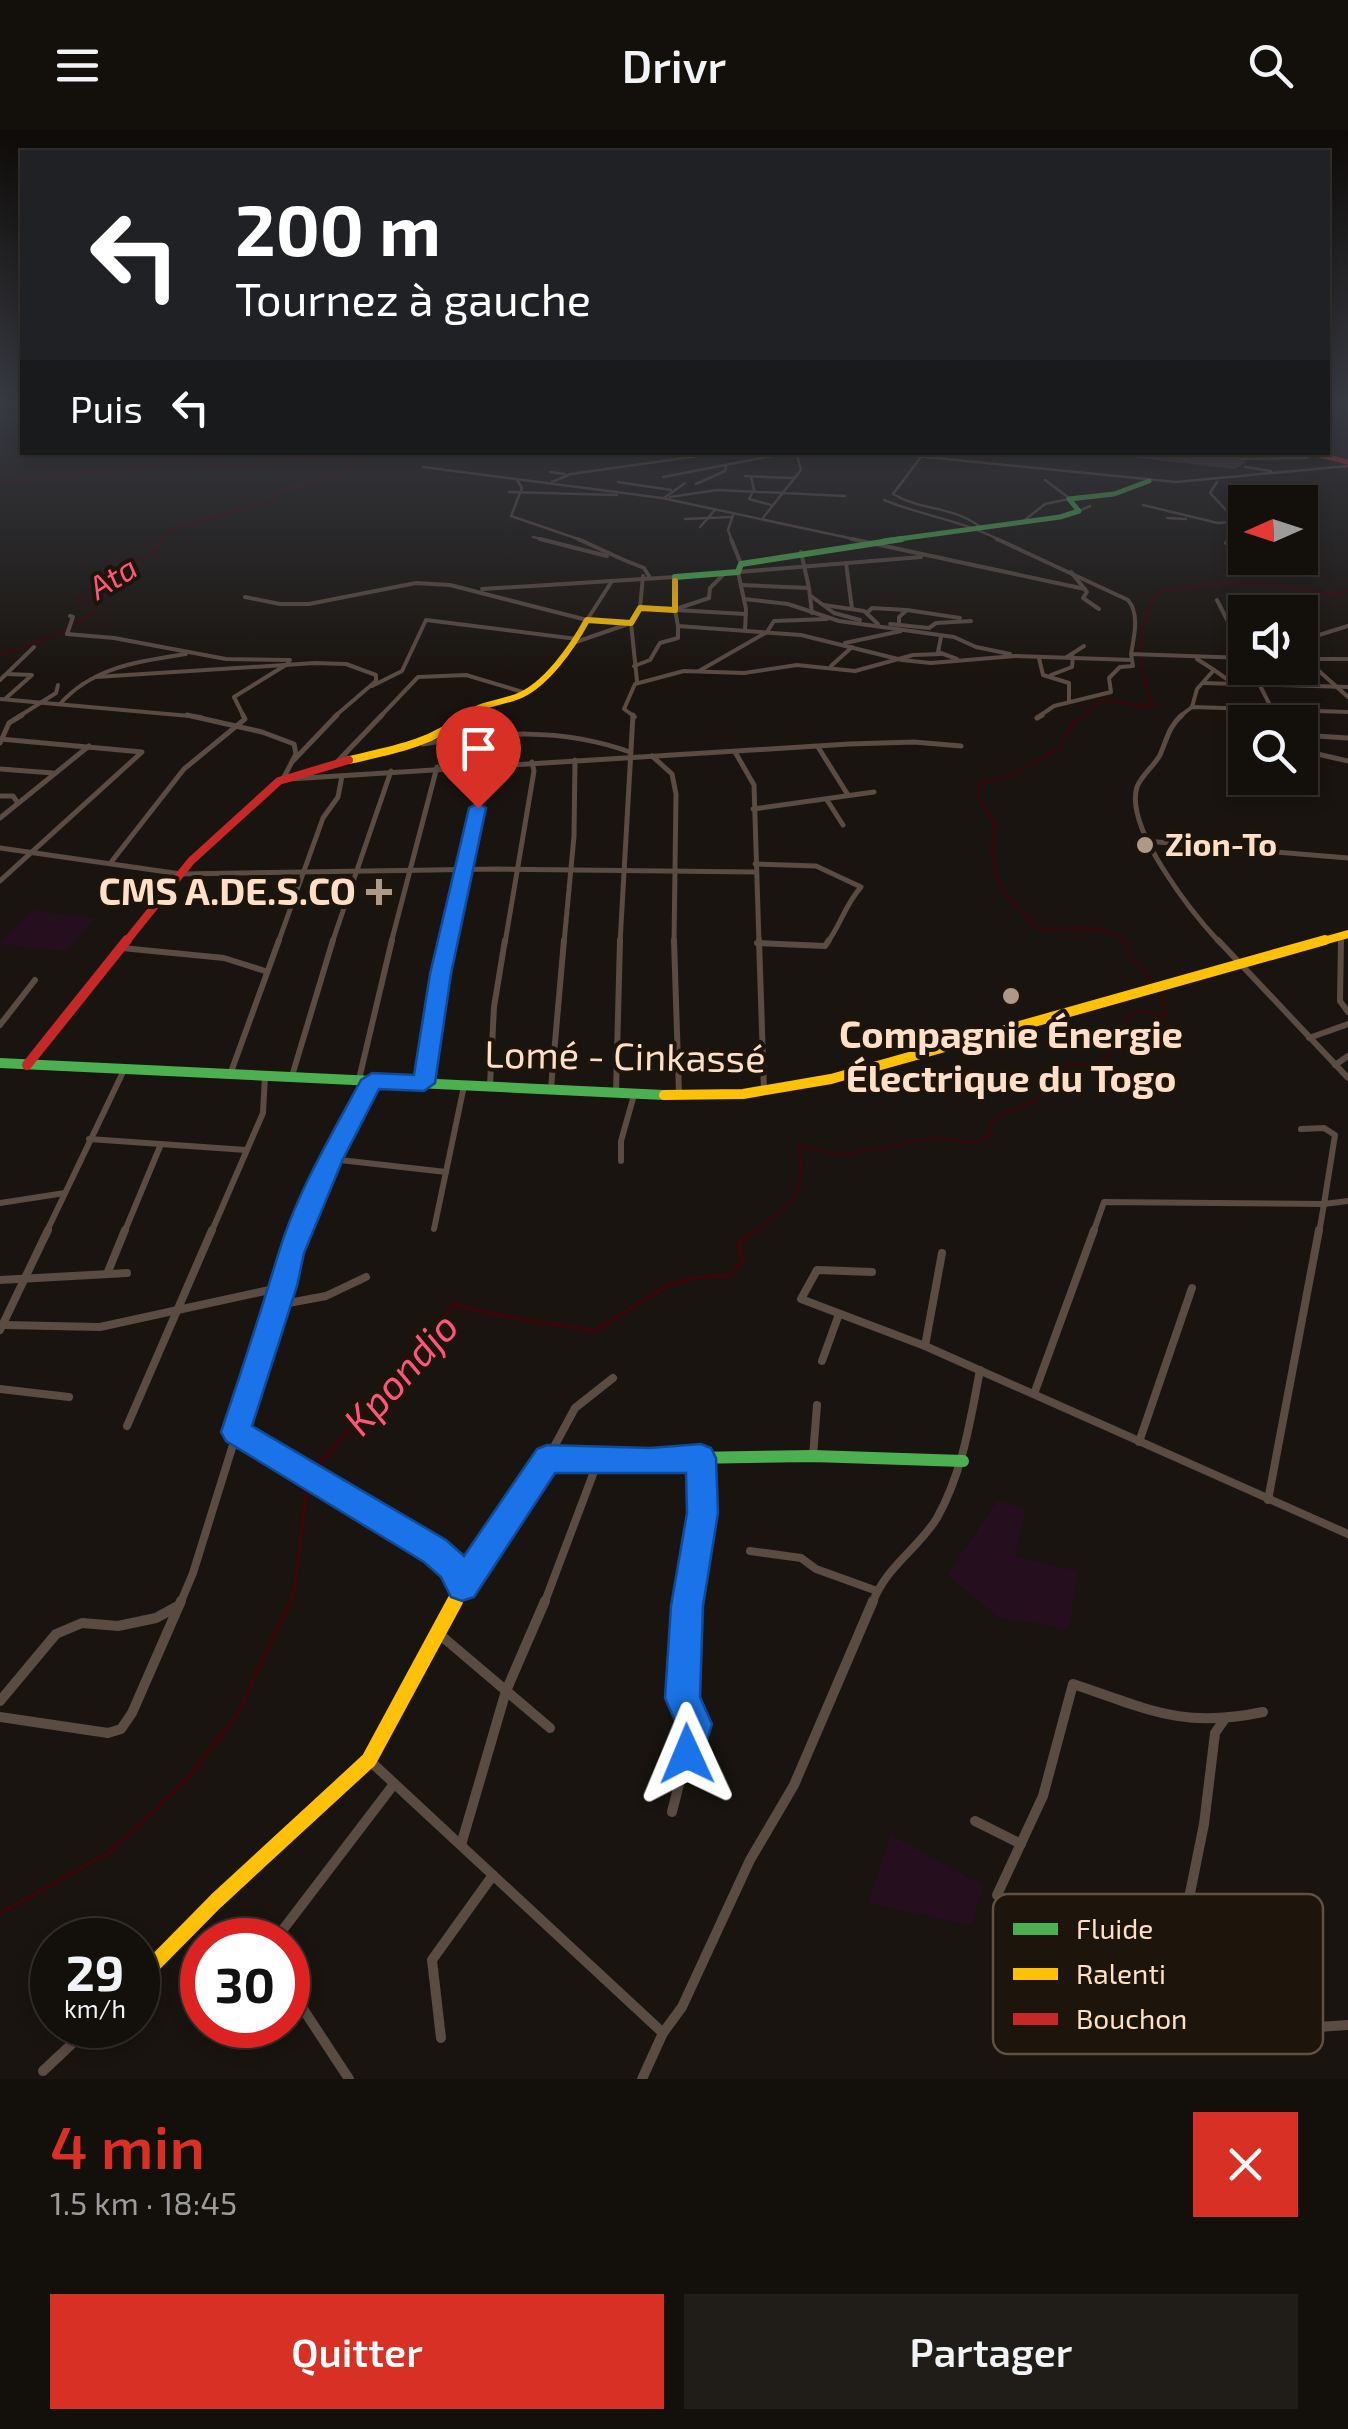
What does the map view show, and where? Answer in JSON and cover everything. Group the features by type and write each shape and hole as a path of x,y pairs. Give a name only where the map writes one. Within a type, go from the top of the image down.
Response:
{"main road":[{"path":"1070,499 1114,494"},
{"path":"26,1066 181,874 281,779 416,745 443,734 474,708 526,693 559,664 588,620 631,623 640,608 675,610 675,579 740,574 800,552 1020,524 1089,507 1114,494"},
{"path":"1070,499 1089,507"},
{"name":"Lomé - Cinkassé","path":"0,1063 634,1094 764,1092 831,1079 1344,935"},
{"path":"160,1958 369,1760 462,1586 547,1459 813,1456 963,1461"}],"street":[{"path":"519,494 512,516 548,525 646,570 648,576 675,579"},
{"path":"567,494 663,498 690,494"},
{"path":"632,494 715,510 731,518"},
{"path":"663,498 668,494"},
{"path":"772,505 751,502 751,494 845,496"},
{"path":"762,519 782,494"},
{"path":"892,494 900,500 955,509 976,527 1026,556 1070,571 1133,606 1132,666 1108,670 1111,692 1048,709 1037,718"},
{"path":"1063,494 1070,499"},
{"path":"1211,494 1228,515"},
{"path":"1020,524 1024,516 1045,504 1070,499"},
{"path":"884,500 920,515 976,527"},
{"path":"1143,506 1228,520"},
{"path":"700,527 715,510"},
{"path":"686,519 752,517 1084,589"},
{"path":"731,518 728,530 740,574 746,614 744,630"},
{"path":"1168,518 1203,518"},
{"path":"828,533 828,548"},
{"path":"532,537 624,560"},
{"path":"881,543 890,554"},
{"path":"800,552 806,566 813,619"},
{"path":"740,574 927,556"},
{"path":"846,563 852,609"},
{"path":"640,608 641,578 646,570"},
{"path":"1070,571 1084,589 1083,598 1100,608"},
{"path":"675,610 709,598 710,588 724,574"},
{"path":"740,574 809,588"},
{"path":"246,597 289,605 338,601 416,583 475,589 662,578"},
{"path":"475,589 588,620 612,581"},
{"path":"811,596 834,613 865,623"},
{"path":"744,599 812,608 834,619"},
{"path":"1216,600 1228,623"},
{"path":"824,605 868,613 875,624 945,636 1016,656"},
{"path":"698,672 766,632 774,621 834,619 929,628 936,623 971,621 872,608 853,617"},
{"path":"675,610 746,614"},
{"path":"634,666 650,660 660,643 678,638 675,610"},
{"path":"898,624 907,610"},
{"path":"70,616 73,617 67,634 114,638 226,659 301,661 368,670 377,679 319,730 281,779"},
{"path":"366,688 389,681 402,671 426,620 460,628 576,641 631,623 637,681 624,709 635,716 622,870 616,1093"},
{"path":"898,624 905,631"},
{"path":"678,626 766,632 842,644 902,660 1228,656"},
{"path":"1318,635 1348,626"},
{"path":"842,644 905,631"},
{"path":"941,654 936,650 938,639 945,636"},
{"path":"1050,676 1072,667 1076,648 1084,646"},
{"path":"0,680 34,647"},
{"path":"828,667 852,647"},
{"path":"60,704 69,692 118,668 193,654"},
{"path":"637,681 797,665 856,671 913,655 941,654 963,661"},
{"path":"1194,657 1228,680"},
{"path":"1039,658 1043,675 1069,682 1068,703"},
{"path":"1318,658 1348,659"},
{"path":"96,677 301,661"},
{"path":"111,862 184,769 246,717 234,697 289,662"},
{"path":"1214,670 1192,707 1172,724 1158,759 1138,787 1135,811 1146,841 1201,922 1348,1078"},
{"path":"1318,671 1348,697"},
{"path":"2,700 32,675 7,674"},
{"path":"336,763 418,676 466,675 526,693"},
{"path":"1203,683 1228,684"},
{"path":"0,881 36,853 142,752 1,740 8,723 56,693 58,685"},
{"path":"1269,705 1260,685 1348,688"},
{"path":"2,700 154,711 236,728 292,743 296,751 292,762"},
{"path":"1192,707 1228,707"},
{"path":"1318,710 1348,712"},
{"path":"416,745 523,730 601,740 630,755"},
{"path":"1318,736 1348,738"},
{"path":"281,779 630,755 914,742 961,746"},
{"path":"0,818 90,745"},
{"path":"818,748 848,795"},
{"path":"735,752 754,785 764,1092"},
{"path":"1318,754 1348,761"},
{"path":"652,756 669,770 674,780 677,871 673,978 679,1095"},
{"path":"550,1090 570,870 575,760"},
{"path":"490,1086 494,1007 520,870 532,762"},
{"path":"424,1083 484,764"},
{"path":"359,1080 437,767"},
{"path":"0,769 54,773"},
{"path":"292,1076 391,771"},
{"path":"230,1073 322,818 338,798 342,776"},
{"path":"753,808 874,792"},
{"path":"0,796 13,796 18,803"},
{"path":"827,800 843,825"},
{"path":"1146,841 1348,858"},
{"path":"0,848 181,874 303,870 677,871 816,866 861,887 845,905 840,925 825,946 757,943"},
{"path":"1344,935 1345,981 1340,1001 1348,1012"},
{"path":"122,948 224,958 265,972"},
{"path":"0,1026 35,980"},
{"path":"1309,1038 1348,1024"},
{"path":"1335,1065 1348,1056"},
{"path":"124,1068 2,1328 100,1327 284,1286"},
{"path":"126,1426 263,1113 265,1075"},
{"path":"0,1718 99,1733 121,1729 132,1714 199,1556 291,1253 331,1159 372,1080"},
{"path":"434,1229 465,1085"},
{"path":"621,1162 621,1141 634,1094"},
{"path":"1268,1500 1335,1135 1324,1128 1301,1129"},
{"path":"89,1139 246,1150"},
{"path":"107,1274 161,1144"},
{"path":"331,1159 446,1172"},
{"path":"0,1203 65,1193"},
{"path":"1034,1394 1104,1202 1348,1201"},
{"path":"924,1346 942,1252"},
{"path":"872,1272 817,1270 801,1299 980,1370 1348,1534"},
{"path":"0,1280 127,1274"},
{"path":"278,1305 326,1296 366,1277"},
{"path":"1139,1442 1192,1288"},
{"path":"822,1361 838,1314"},
{"path":"642,2079 663,2033 682,2007 742,1874 794,1785 854,1655 877,1591 901,1556 935,1521 963,1461 980,1370"},
{"path":"547,1459 575,1408 613,1378"},
{"path":"0,1389 70,1396"},
{"path":"813,1456 816,1406"},
{"path":"236,1432 435,1551 452,1566 462,1586"},
{"path":"672,1812 694,1724 682,1698 687,1606 703,1513 701,1458"},
{"path":"461,1845 506,1691 562,1563 598,1460"},
{"path":"750,1552 801,1558 816,1568 877,1591"},
{"path":"0,1701 56,1634 82,1622 118,1626 156,1618 179,1606"},
{"path":"438,1632 550,1728"},
{"path":"997,1894 1042,1796 1073,1684 1180,1719 1224,1720 1262,1712"},
{"path":"1190,1894 1204,1824 1215,1733 1224,1720"},
{"path":"369,1760 663,2033"},
{"path":"292,1918 394,1784"},
{"path":"975,1821 1021,1844"},
{"path":"441,2038 432,1960 492,1875"},
{"path":"310,2019 350,2079"},
{"path":"1323,2027 1348,2026"},
{"path":"43,2072 68,2048"}],"shaded area":[{"path":"32,910 96,918 65,952 0,944"},
{"path":"998,1500 1026,1510 1015,1556 1078,1571 1069,1629 998,1617 947,1575"},
{"path":"891,1835 983,1886 972,1926 868,1903"}],"waterway":[{"name":"Ata","path":"0,655 53,637 96,612 95,604 78,598 152,553 169,531 270,501 279,494"},
{"name":"Kpondjo","path":"1154,985 1127,953 1128,944 1118,937 1097,929 1038,929 1006,896 996,877 992,850 995,824 978,798 980,783 1010,776 1059,748 1070,726 1101,700 1154,707 1144,678 1141,649 1145,620 1158,592 1232,584 1277,585 1331,594 1348,591"},
{"name":"Kpondjo","path":"753,1233 794,1197 801,1175 798,1145 845,1154 939,1138 978,1142 990,1134 989,1126 1002,1114 1036,1101 1069,1063 1101,1067 1127,1018 1137,1011 1166,1015 1160,990"},
{"name":"Kpondjo","path":"0,1913 110,1852 188,1778 238,1713 294,1593 306,1495 319,1464 380,1395 411,1368 453,1304 595,1331 668,1285 731,1275 743,1262 738,1243 756,1230"}],"traffic: fast":[{"path":"675,581 675,577 738,572 741,564 784,555 1060,517 1079,511 1069,499 1114,494"},
{"path":"0,1063 664,1095"},
{"path":"574,1460 813,1456 963,1461"}],"traffic: slow":[{"path":"349,760 416,745 443,734 474,708 521,696 568,654 587,620 631,623 640,608 675,610 675,581"},
{"path":"664,1095 743,1094 831,1079 1348,934"},
{"path":"160,1958 369,1760 463,1586 547,1459 574,1460"}],"traffic: jam":[{"path":"27,1065 191,861 279,781 349,760"}],"place":[{"name":"Zion-To","path":"1145,845"},
{"name":"CMS A.DE.S.CO","path":"379,892"},
{"name":"Compagnie Énergie Électrique du Togo","path":"1011,996"}],"route":[{"path":"478,808 440,974 424,1083 372,1080 331,1159 291,1253 284,1286 236,1432 435,1551 452,1566 462,1586 547,1459 650,1462 701,1458 703,1513 698,1562 687,1606 682,1698 694,1724 687,1754"}]}
